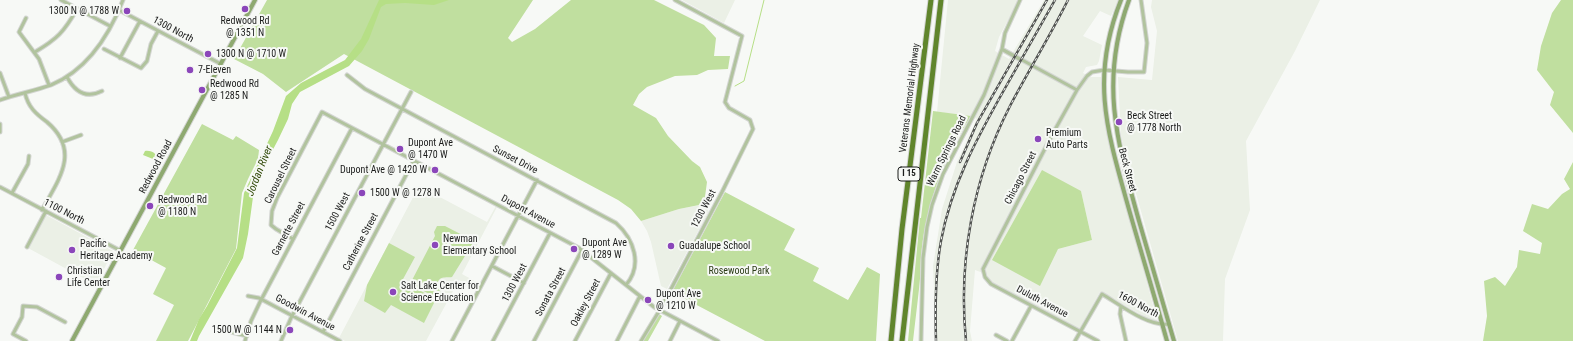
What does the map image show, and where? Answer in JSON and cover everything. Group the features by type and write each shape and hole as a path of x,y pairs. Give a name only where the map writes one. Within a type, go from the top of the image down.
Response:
{"highway":[{"name":"Veterans Memorial Highway","path":"891,341 902,229 930,0"},
{"name":"Veterans Memorial Highway","path":"903,341 941,0"}],"main road":[{"name":"Redwood Road","path":"72,341 255,0"},
{"name":"Beck Street","path":"1122,0 1111,31 1104,70 1104,100 1110,139 1167,341"},
{"name":"Beck Street","path":"1129,0 1118,39 1113,70 1114,111 1119,144 1174,341"}],"street":[{"path":"61,0 110,26"},
{"path":"0,100 49,85 67,77 84,64 94,52 110,26 123,0"},
{"name":"1200 West","path":"641,341 732,172 752,132 753,125 750,120 729,108 725,102 742,36 675,0"},
{"name":"Warm Springs Road","path":"921,341 923,258 927,227 932,205 943,174 984,95 1002,49 1005,33 1020,0"},
{"name":"Chicago Street","path":"983,271 985,263 1078,90 1092,72 1113,70 1144,72 1147,36 1141,0"},
{"path":"35,52 60,35 69,24 77,9"},
{"name":"1300 North","path":"119,10 221,64"},
{"path":"26,18 19,32 35,52 49,85"},
{"path":"120,58 140,21"},
{"path":"104,49 141,68 147,61 151,44 158,31"},
{"path":"1002,49 1078,90"},
{"path":"0,73 9,97"},
{"name":"Sunset Drive","path":"347,75 362,87 608,218 623,229 632,246 635,259 633,274 626,285"},
{"path":"67,77 76,90 82,94 90,95 102,91"},
{"name":"1500 West","path":"281,341 292,316 411,92"},
{"path":"25,93 31,108 56,130 62,142 65,154 64,167 27,247"},
{"name":"Dupont Avenue","path":"322,112 582,250 659,310 712,340 718,341"},
{"name":"Carousel Street","path":"293,239 271,225 272,211 277,198 322,112"},
{"path":"0,124 0,132"},
{"name":"Garnette Street","path":"245,341 251,321 262,299 352,128"},
{"path":"62,142 80,135"},
{"path":"12,193 28,164 28,156"},
{"name":"Catherine Street","path":"323,332 414,160"},
{"path":"452,341 537,180"},
{"name":"1100 North","path":"0,187 121,250"},
{"name":"1300 West","path":"493,341 550,233"},
{"name":"Sonata Street","path":"534,341 582,250"},
{"path":"492,266 524,283"},
{"name":"Duluth Avenue","path":"983,271 985,277 991,284 1098,341"},
{"name":"Oakley Street","path":"575,341 611,273"},
{"name":"1600 North","path":"1080,331 1102,294 1152,322 1162,325 1169,324"},
{"name":"Goodwin Avenue","path":"248,296 255,296 262,299 340,341"},
{"path":"617,341 640,296"},
{"path":"26,341 13,334 22,317 23,306 36,307 65,322"},
{"path":"1012,341 1031,306"},
{"path":"1121,306 1120,314 1126,341"},
{"path":"670,341 680,321"},
{"path":"1075,341 1080,331"},
{"path":"231,332 246,336"},
{"path":"996,335 1007,341"}],"shaded area":[{"path":"682,0 735,0 724,23"},
{"path":"948,0 1019,0 999,37 995,51 1009,59 1044,0 1118,0 1111,16 1100,11 1083,36 1102,45 1097,65 1086,67 1083,73 1091,77 1101,77 1105,126 1158,324 1100,292 1079,329 993,284 986,274 975,270 970,331 972,341 936,341 933,266 942,209 957,162 977,119 971,116 937,112","holes":["1081,191 1092,240 1058,249"]},
{"path":"1152,0 1320,0 1295,51 1246,141 1250,210 1225,279 1223,341 1178,341 1127,162 1121,135 1118,77 1152,80 1157,31 1151,7"},
{"path":"419,186 487,222 496,206 497,207 462,274 480,284 477,289 459,280 426,341 345,341 339,338"},
{"name":"Guadalupe School","path":"700,205 709,211 667,289 661,286 651,242 641,221 679,209"},
{"name":"Pacific Heritage Academy","path":"46,215 113,251 96,285 28,248"}],"green space":[{"path":"267,0 533,0 508,38 512,42 535,29 571,0 654,0 704,25 716,38 714,56 730,56 728,69 708,70 697,75 675,76 647,87 639,94 633,105 656,118 668,136 692,161 700,167 707,182 704,204 679,209 641,221 631,209 618,200 344,54 286,92 263,74 234,59"},
{"path":"1561,0 1573,0 1573,133 1550,105 1554,92 1537,70 1541,46 1552,13"},
{"path":"933,111 971,116 953,147 933,195 922,247 920,284 913,341 908,341 920,218"},
{"path":"202,124 233,140 236,136 259,150 258,159 242,193 236,249 188,341 156,341 174,305 153,294 166,268 133,250"},
{"path":"1573,162 1573,341 1483,341 1487,316 1484,281 1495,277 1505,286 1517,267 1519,250 1540,254 1542,243 1523,231 1532,204 1548,209 1562,194 1570,189 1564,179"},
{"path":"1042,170 1081,191 1092,240 1058,249 1040,286 992,260"},
{"name":"Rosewood Park","path":"725,192 795,229 784,250 819,268 813,281 848,300 867,267 880,274 876,341 765,341 672,292"},
{"path":"437,226 445,226 472,240 473,243 452,277 439,280 437,286 441,293 439,299 410,284 435,236 434,232"},
{"path":"389,243 415,257 402,281 436,299 424,323 391,305 385,313 364,301 367,285"},
{"path":"659,314 662,316 648,341 643,341"}],"water":[{"name":"Jordan River","path":"379,0 449,0 434,5 405,3 386,4 381,7 369,39 362,51 349,66 300,92 292,104 288,119 258,178 253,197 243,258 197,341 190,341 199,319 237,248 244,193 273,131 286,96 301,83 345,60 361,39"},
{"path":"145,151 155,154 157,161 155,163 153,159 143,155"}],"waterway":[{"path":"735,86 744,81 764,0"}],"railway":[{"path":"960,162 977,123 1047,0"},
{"path":"936,341 938,266 941,241 951,201 966,163 984,126 1055,0"},
{"path":"966,341 964,281 967,250 971,220 986,162 997,133 1010,106 1068,0"}],"place":[{"name":"Redwood Rd @ 1351 N","path":"245,9"},
{"name":"1300 N @ 1788 W","path":"127,11"},
{"name":"1300 N @ 1710 W","path":"208,54"},
{"name":"7-Eleven","path":"190,70"},
{"name":"Redwood Rd @ 1285 N","path":"202,90"},
{"name":"Beck Street @ 1778 North","path":"1119,122"},
{"name":"Premium Auto Parts","path":"1038,139"},
{"name":"Dupont Ave @ 1470 W","path":"400,149"},
{"name":"Dupont Ave @ 1420 W","path":"435,170"},
{"name":"1500 W @ 1278 N","path":"362,193"},
{"name":"Redwood Rd @ 1180 N","path":"150,206"},
{"name":"Newman Elementary School","path":"435,245"},
{"name":"Guadalupe School","path":"671,246"},
{"name":"Dupont Ave @ 1289 W","path":"574,249"},
{"name":"Pacific Heritage Academy","path":"72,250"},
{"name":"Christian Life Center","path":"59,277"},
{"name":"Salt Lake Center for Science Education","path":"393,292"},
{"name":"Dupont Ave @ 1210 W","path":"648,300"},
{"name":"1500 W @ 1144 N","path":"290,330"}]}
